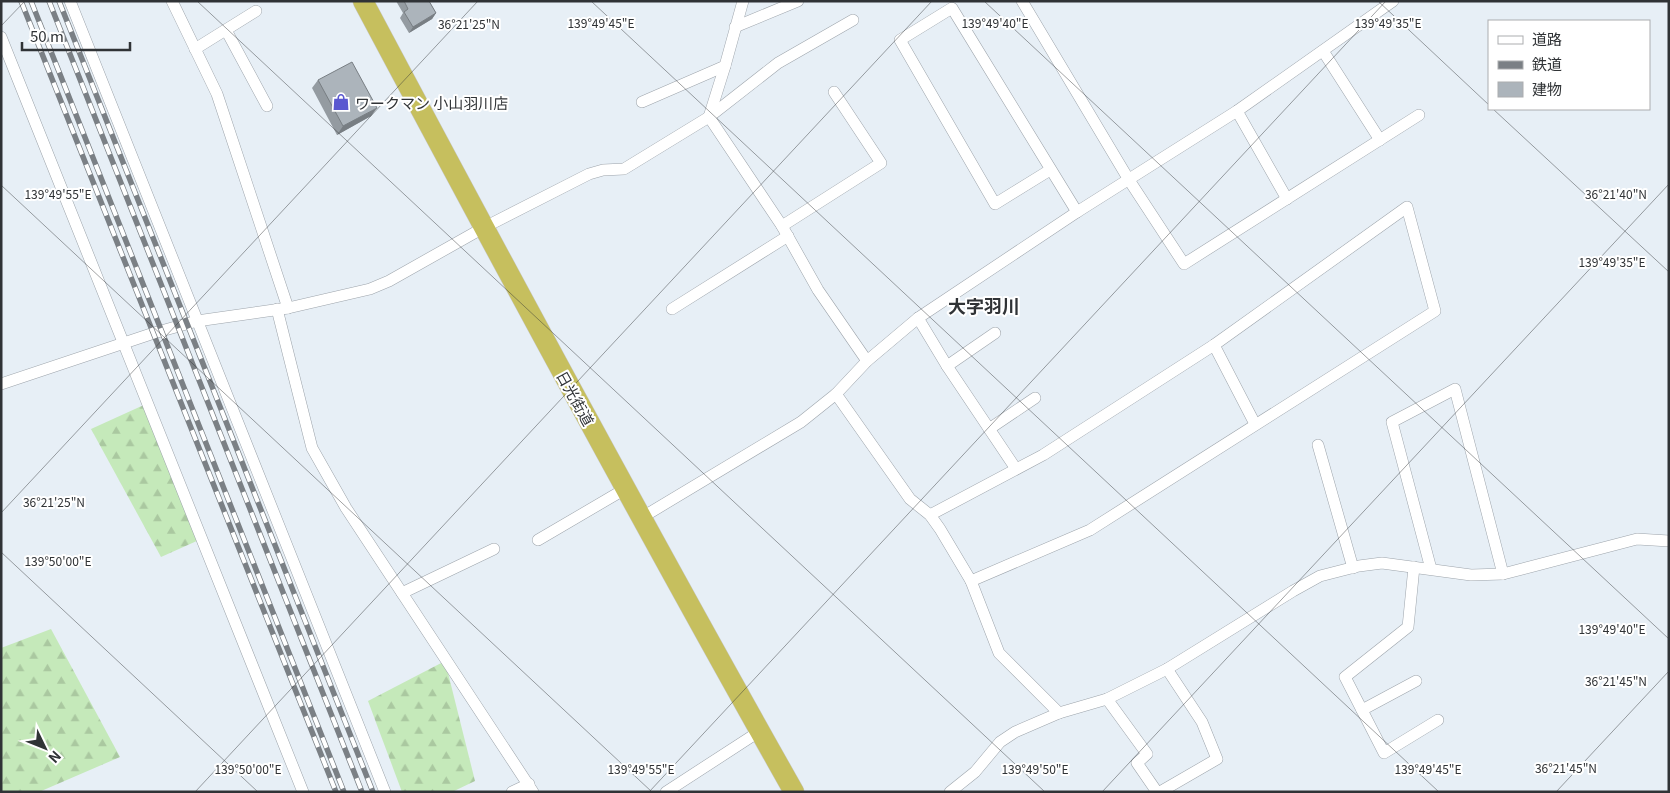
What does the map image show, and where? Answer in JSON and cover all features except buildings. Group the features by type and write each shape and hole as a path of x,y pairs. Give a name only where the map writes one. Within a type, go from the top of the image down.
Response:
{"highway":[{"name":"日光街道","path":"362,1 625,489 794,792"}],"street":[{"path":"70,1 385,792"},
{"path":"172,1 217,94 283,309 312,448 346,508 531,788 512,792"},
{"path":"709,117 726,66 743,1"},
{"path":"735,27 798,1"},
{"path":"1022,1 1129,180 1184,264 1420,115"},
{"path":"641,518 801,422 836,394 867,361 918,318 1077,212 1237,111 1393,1"},
{"path":"1050,170 995,204 900,40 957,4 1050,170 1077,212"},
{"path":"195,49 256,12"},
{"path":"1,384 124,342 197,321 283,309 370,288 389,281 483,228 589,174 603,170 624,169 709,117 778,63 853,20"},
{"path":"226,30 267,106"},
{"path":"1,37 302,792"},
{"path":"1323,51 1380,140"},
{"path":"642,102 726,66"},
{"path":"672,309 881,163 834,92"},
{"path":"1237,111 1287,199"},
{"path":"709,117 785,231 818,290 867,361"},
{"path":"930,515 1043,455 1214,346 1407,207 1436,311 1090,530 971,581"},
{"path":"918,318 947,366 1016,469"},
{"path":"947,366 996,333"},
{"path":"1214,346 1255,424"},
{"path":"1431,569 1392,422 1455,389 1503,574"},
{"path":"836,394 910,499 930,515 940,529 971,581 999,653 1059,713"},
{"path":"989,429 1035,398"},
{"path":"1318,445 1353,568"},
{"path":"538,540 625,489"},
{"path":"950,792 975,772 1000,742 1015,732 1059,713 1107,699 1167,669 1320,576 1382,563 1471,575 1503,574 1637,540 1669,541"},
{"path":"402,593 494,549"},
{"path":"1414,567 1408,627 1345,677 1384,753 1438,720"},
{"path":"1107,699 1147,754 1137,762 1158,792 1217,759 1202,722 1167,669"},
{"path":"1362,710 1416,681"},
{"path":"666,792 760,731"}],"green space":[{"path":"146,404 199,540 161,557 91,429"},
{"path":"51,629 120,757 39,792 3,792 1,789 1,648"},
{"path":"445,661 475,781 452,792 402,792 368,701"}],"railway":[{"path":"21,1 336,792"},
{"path":"31,1 344,792"},
{"path":"49,1 362,792"},
{"path":"59,1 373,792"}],"place":[{"name":"ワークマン 小山羽川店","path":"341,102"}],"district":[{"name":"大字羽川","path":"984,305"}]}
